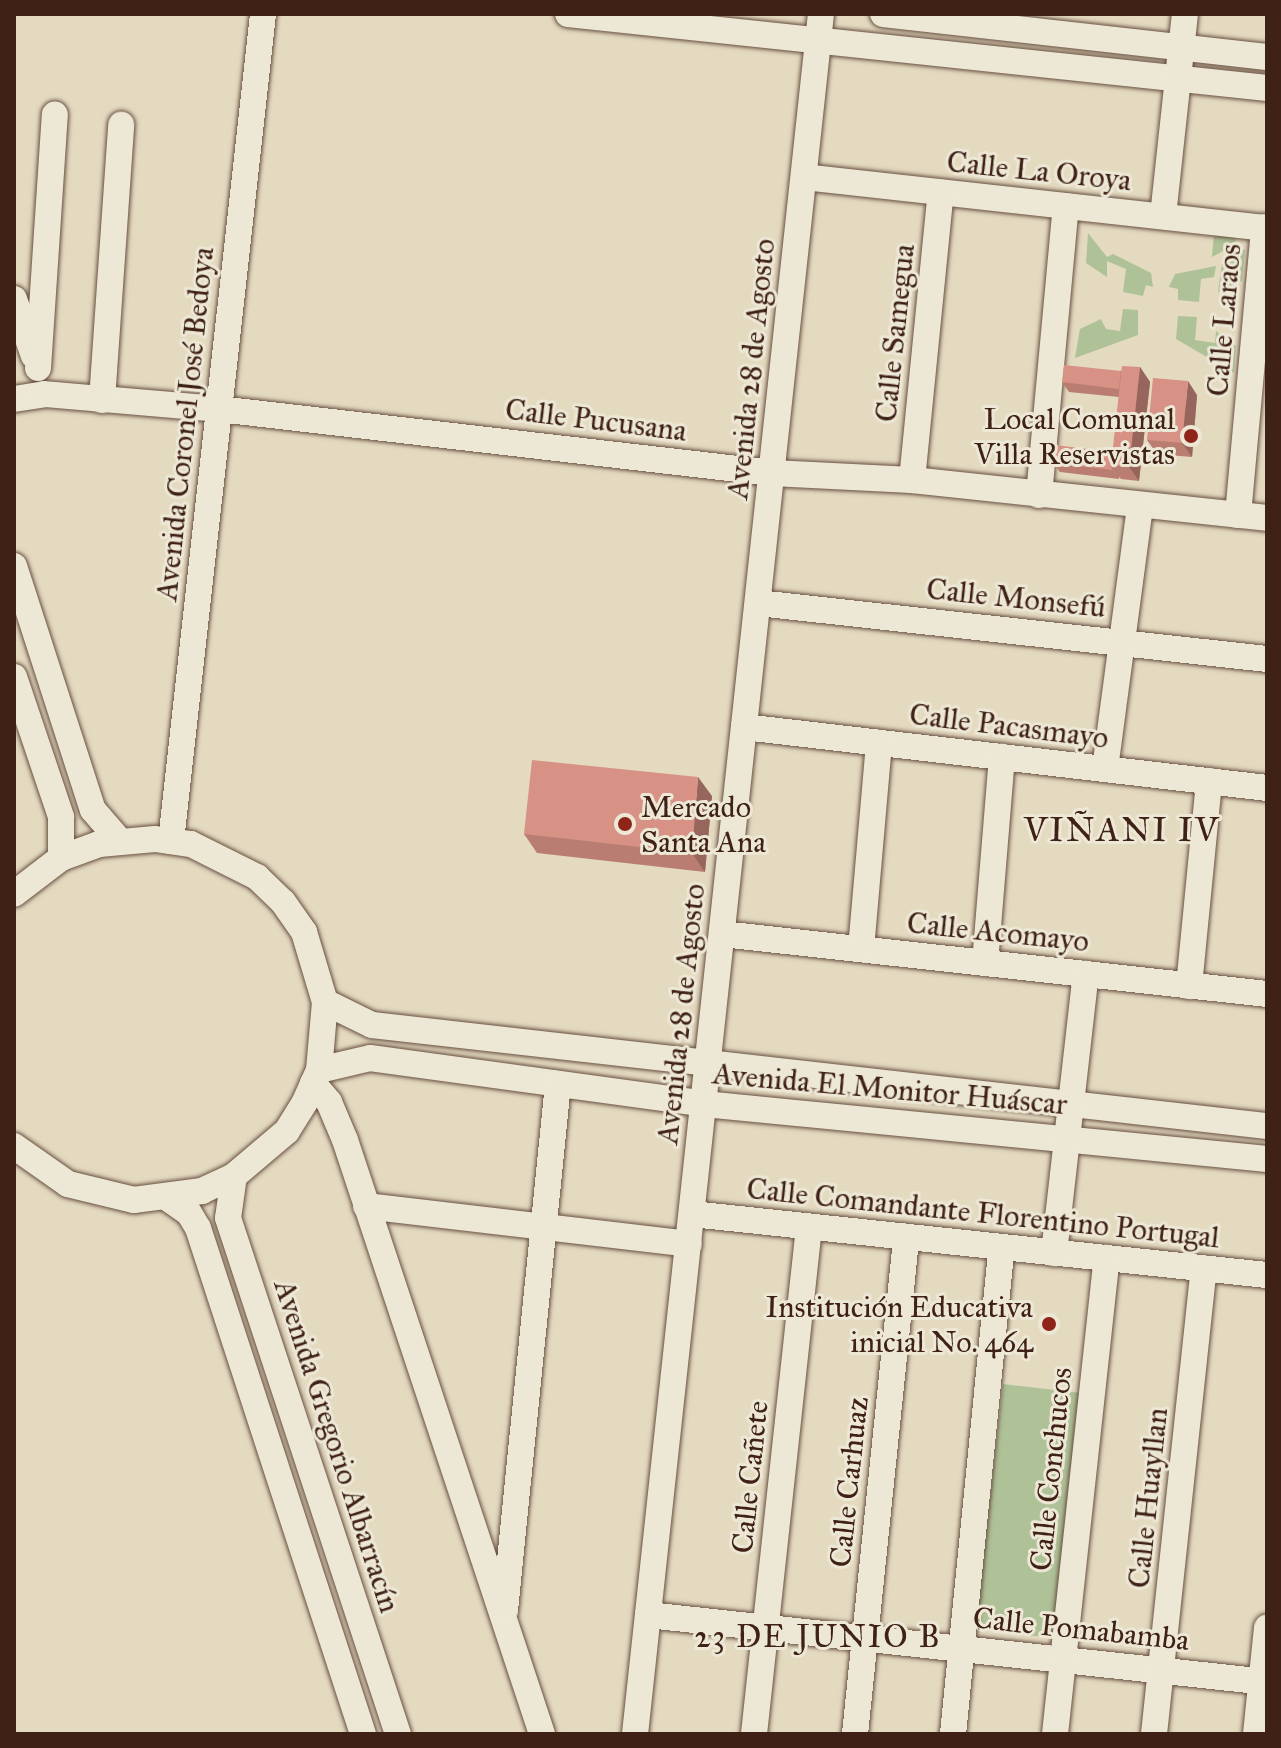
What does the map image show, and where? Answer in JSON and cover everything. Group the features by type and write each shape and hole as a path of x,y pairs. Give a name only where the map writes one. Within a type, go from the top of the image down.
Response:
{"street":[{"name":"Avenida Coronel José Bedoya","path":"171,841 263,14"},
{"path":"568,14 1267,88"},
{"name":"Avenida 28 de Agosto","path":"635,1734 821,14"},
{"path":"883,14 1267,57"},
{"path":"1163,216 1185,14"},
{"path":"38,368 55,115"},
{"path":"102,400 121,125"},
{"name":"Calle La Oroya","path":"804,177 1266,228"},
{"name":"Calle Samegua","path":"912,480 941,192"},
{"path":"1039,495 1066,206"},
{"name":"Calle Laraos","path":"1238,515 1266,228"},
{"path":"14,299 44,394"},
{"name":"Calle Pucusana","path":"14,399 44,394 219,409 772,473 912,480 1267,518"},
{"path":"1105,769 1140,505"},
{"path":"14,566 93,810 119,840"},
{"name":"Calle Monsefú","path":"758,603 1267,659"},
{"path":"14,677 61,817 61,858"},
{"name":"Calle Pacasmayo","path":"744,727 1267,788"},
{"path":"861,949 879,743"},
{"path":"985,963 1002,757"},
{"path":"1189,986 1209,781"},
{"path":"14,894 61,858 119,840 171,841 226,857 283,902 308,943 325,1002 316,1077 287,1131 234,1176 169,1199 100,1195 68,1184 14,1146"},
{"name":"Calle Acomayo","path":"722,934 1267,994"},
{"path":"1054,1253 1070,1138 1086,974"},
{"name":"Avenida El Monitor Huáscar","path":"325,1002 372,1025 708,1066 1267,1126"},
{"name":"Avenida El Monitor Huáscar","path":"316,1077 370,1058 704,1104 1267,1159"},
{"path":"316,1077 329,1102 366,1206 542,1734"},
{"path":"504,1621 558,1084"},
{"name":"Avenida Gregorio Albarracín","path":"234,1176 228,1218 398,1734"},
{"path":"169,1199 189,1213 198,1228 363,1734"},
{"path":"366,1206 689,1244"},
{"name":"Calle Comandante Florentino Portugal","path":"692,1214 1267,1275"},
{"name":"Calle Cañete","path":"754,1734 809,1227"},
{"name":"Calle Carhuaz","path":"855,1734 906,1237"},
{"path":"953,1734 1002,1247"},
{"name":"Calle Conchucos","path":"1055,1734 1107,1258"},
{"name":"Calle Huayllan","path":"1154,1734 1204,1269"},
{"name":"Calle Pomabamba","path":"648,1615 1264,1682"},
{"path":"1256,1734 1264,1682 1267,1628"}],"green space":[{"path":"1088,233 1107,257 1113,254 1151,273 1153,287 1146,285 1143,296 1123,292 1126,269 1107,261 1107,277 1086,263"},
{"path":"1214,233 1235,236 1236,244 1212,257"},
{"path":"1240,248 1245,250 1242,281 1218,292 1222,264"},
{"path":"1216,266 1214,277 1201,279 1199,302 1178,300 1178,289 1169,287 1175,274"},
{"path":"1123,309 1138,310 1138,335 1075,358 1080,329 1101,319 1106,329 1120,331"},
{"path":"1178,316 1197,317 1195,340 1215,343 1216,331 1236,346 1234,373 1176,339"},
{"path":"1003,1384 1081,1393 1053,1638 975,1629"}],"building":[{"path":"1064,365 1121,371 1119,389 1062,382"},
{"path":"1122,366 1140,367 1129,467 1111,465"},
{"path":"1153,378 1188,381 1182,443 1147,440"},
{"path":"1055,445 1113,452 1112,470 1053,463"},
{"name":"Mercado Santa Ana","path":"532,760 698,777 692,853 524,834"}],"place":[{"name":"Local Comunal Villa Reservistas","path":"1191,436"},
{"name":"Mercado Santa Ana","path":"625,824"},
{"name":"Institución Educativa inicial No. 464","path":"1049,1324"}],"district":[{"name":"VIÑANI IV","path":"1122,830"},
{"name":"23 DE JUNIO B","path":"818,1637"}]}
